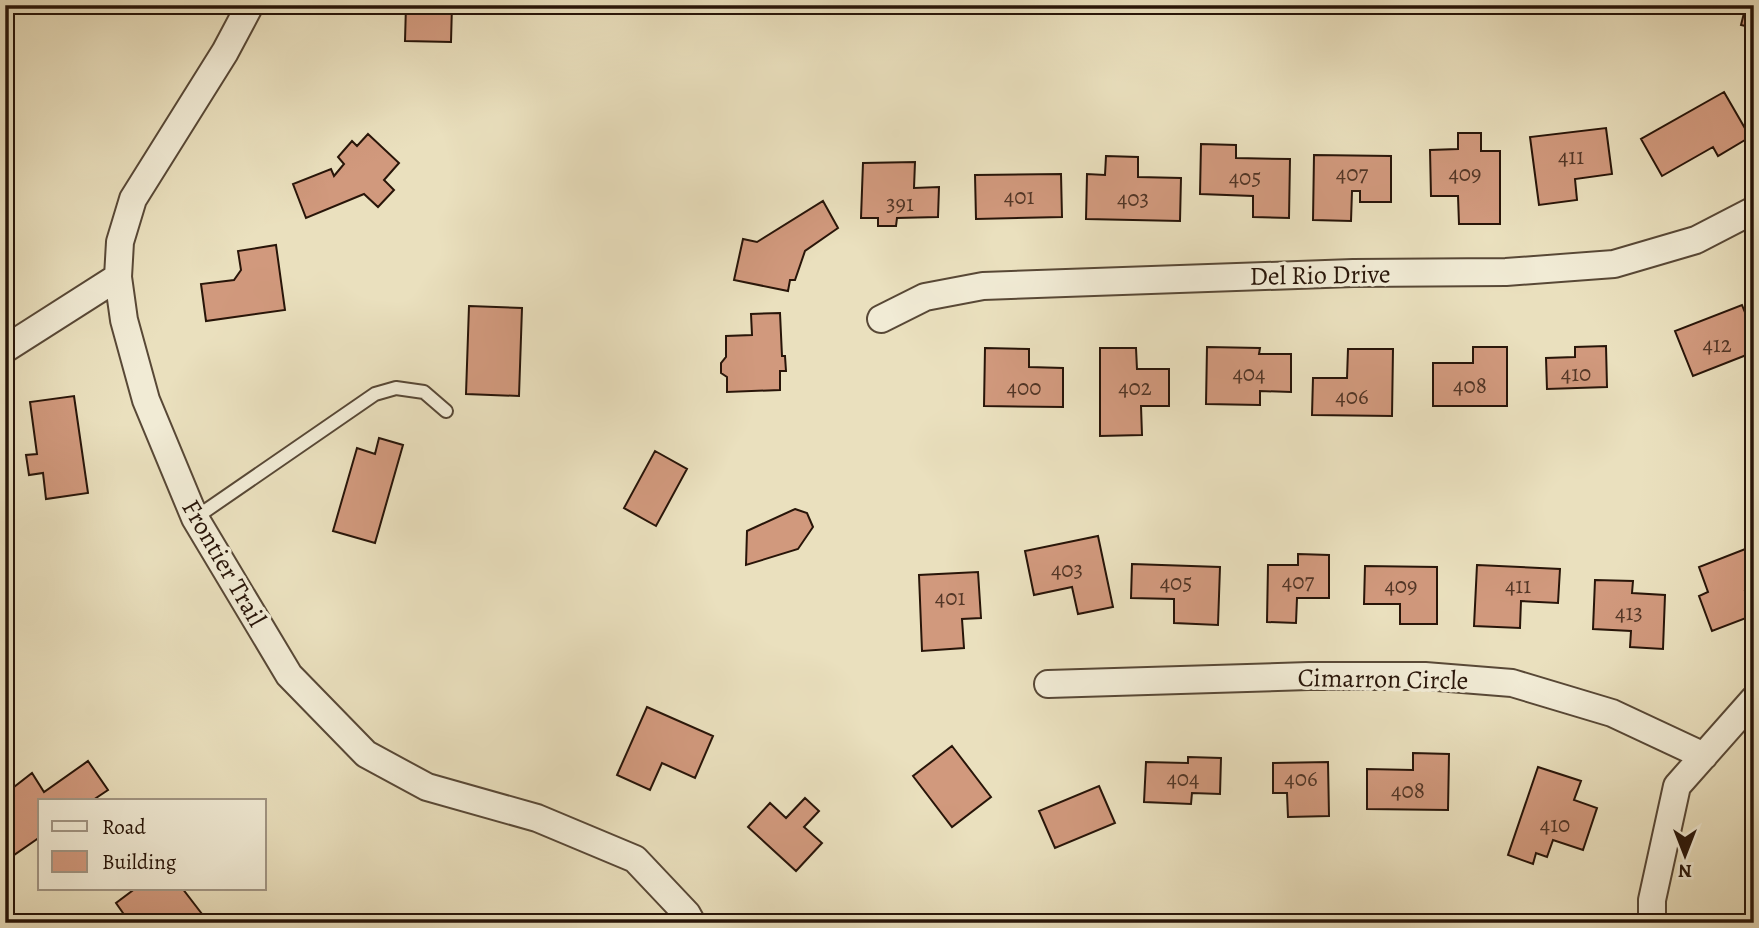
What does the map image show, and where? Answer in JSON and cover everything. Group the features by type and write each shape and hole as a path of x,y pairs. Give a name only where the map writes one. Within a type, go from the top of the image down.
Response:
{"street":[{"name":"Frontier Trail","path":"250,5 225,52 133,199 120,242 118,277 124,320 146,400 195,518 289,675 366,754 427,787 537,818 635,859 687,914 692,923"},
{"name":"Del Rio Drive","path":"881,319 925,297 983,286 1353,273 1506,272 1615,264 1696,240 1754,209"},
{"path":"5,349 118,277"},
{"name":"Cimarron Circle","path":"1048,684 1412,676 1512,683 1612,713 1704,756"},
{"path":"1652,923 1652,900 1677,786 1754,699"}],"lane":[{"path":"195,518 375,394 396,388 424,391 446,411"}],"building":[{"path":"406,5 452,5 451,42 405,41"},
{"path":"1746,5 1754,5 1754,28 1741,25"},
{"path":"1724,92 1750,137 1718,156 1713,147 1662,176 1641,139"},
{"path":"1606,128 1612,174 1575,179 1577,200 1539,205 1530,137"},
{"path":"1458,133 1481,133 1481,151 1500,151 1500,224 1459,224 1458,196 1431,196 1430,150 1458,149"},
{"path":"368,134 399,163 384,180 394,190 378,207 364,194 306,218 293,184 331,169 334,176 344,164 338,157 352,141 357,146"},
{"path":"1201,144 1236,145 1236,158 1290,159 1289,218 1253,217 1253,196 1200,194"},
{"path":"1314,155 1391,156 1391,202 1360,202 1360,191 1352,191 1351,221 1313,220"},
{"path":"1106,156 1138,157 1138,177 1181,178 1180,221 1086,219 1087,174 1105,175"},
{"path":"915,162 914,188 939,187 938,217 897,218 896,226 878,226 878,218 861,218 863,163"},
{"path":"1061,174 1062,217 976,219 975,175"},
{"path":"823,201 838,228 805,251 795,280 790,280 788,291 734,280 743,239 757,242"},
{"path":"276,245 285,310 206,321 201,284 234,280 241,270 238,251"},
{"path":"1742,305 1754,335 1754,352 1693,376 1675,331"},
{"path":"469,306 522,308 519,396 466,394"},
{"path":"780,313 782,356 785,356 786,371 780,371 780,390 727,392 727,377 721,373 721,363 726,357 726,336 752,335 751,314"},
{"path":"1606,346 1607,387 1547,389 1546,358 1575,357 1575,347"},
{"path":"1207,347 1260,348 1259,354 1291,354 1291,392 1260,391 1260,405 1206,404"},
{"path":"1473,347 1507,347 1507,406 1433,406 1433,363 1473,363"},
{"path":"985,348 1029,349 1029,367 1063,368 1063,407 984,406"},
{"path":"1100,348 1136,348 1137,369 1169,369 1169,406 1141,406 1142,435 1100,436"},
{"path":"1348,349 1393,349 1392,416 1312,415 1313,378 1347,378"},
{"path":"74,396 88,493 46,499 43,473 29,475 26,455 37,454 30,402"},
{"path":"379,438 403,445 375,543 333,531 357,448 375,454"},
{"path":"655,451 687,469 656,526 624,508"},
{"path":"795,509 807,513 813,527 798,549 746,565 747,531"},
{"path":"1098,536 1113,607 1078,614 1072,587 1034,595 1025,551"},
{"path":"1753,546 1754,588 1745,591 1754,615 1712,631 1699,596 1708,592 1699,567"},
{"path":"1298,554 1329,555 1329,598 1297,598 1296,623 1267,622 1268,565 1298,565"},
{"path":"1132,564 1220,567 1218,625 1174,623 1174,599 1131,598"},
{"path":"1477,565 1560,569 1558,603 1521,601 1520,628 1474,626"},
{"path":"1365,566 1437,567 1437,624 1400,624 1400,604 1364,604"},
{"path":"978,572 981,618 962,619 964,648 922,651 919,575"},
{"path":"1595,580 1633,581 1632,593 1665,595 1663,649 1630,647 1631,631 1593,629"},
{"path":"647,707 713,736 695,778 662,763 650,790 617,775"},
{"path":"952,746 991,797 952,827 913,776"},
{"path":"1413,753 1449,754 1448,810 1367,809 1367,769 1413,770"},
{"path":"1188,757 1221,758 1220,794 1192,793 1191,804 1144,802 1146,762 1188,763"},
{"path":"88,761 108,790 94,799 38,799 38,838 14,855 5,842 5,794 32,773 44,792"},
{"path":"1328,762 1329,816 1288,817 1287,793 1273,793 1273,763"},
{"path":"1538,767 1581,781 1574,800 1597,808 1583,850 1553,840 1547,857 1536,853 1533,864 1508,855"},
{"path":"1099,786 1115,823 1055,848 1039,811"},
{"path":"805,798 819,811 804,827 822,843 796,871 748,827 770,803 786,818"},
{"path":"133,890 184,890 202,914 190,923 130,923 116,903"}]}
